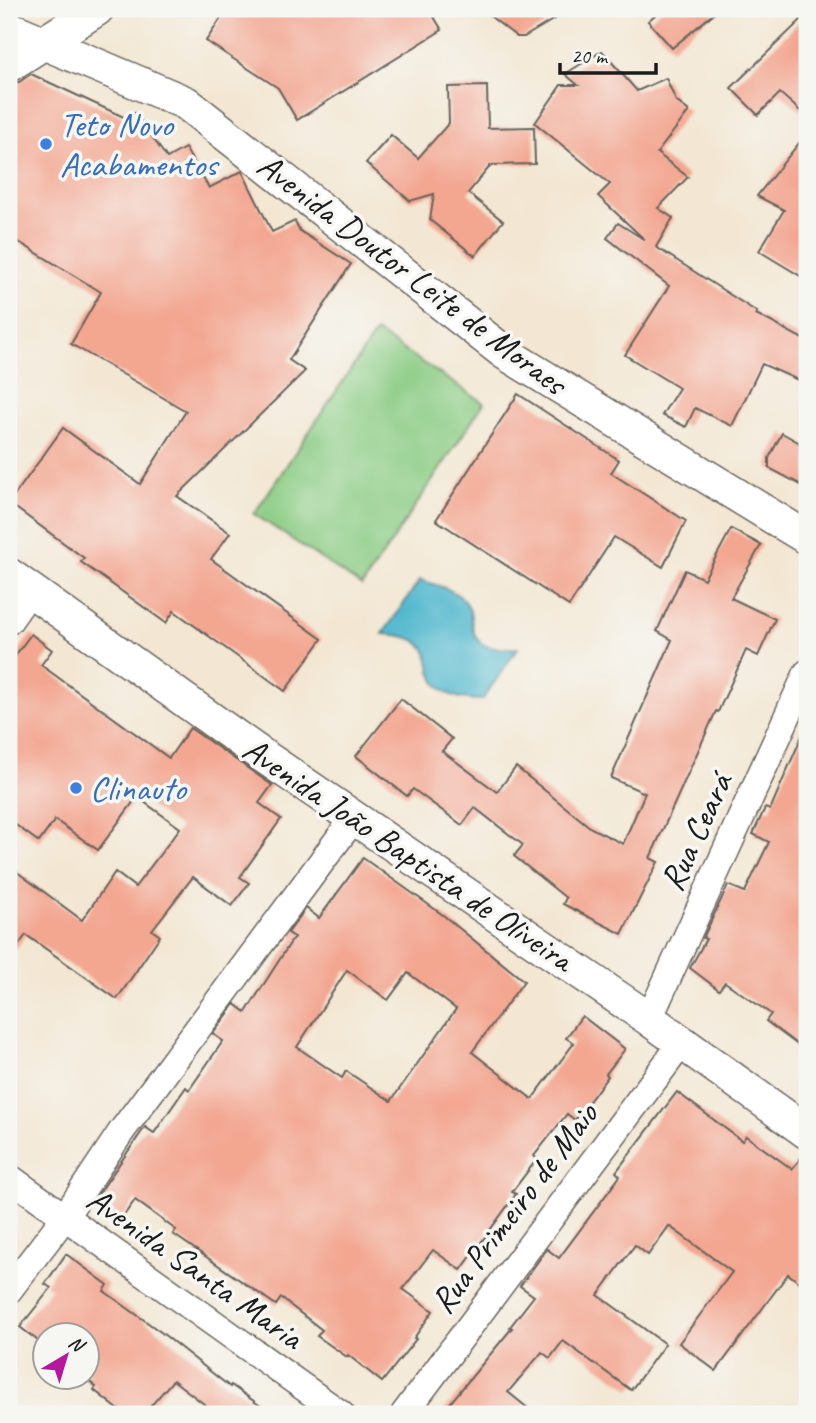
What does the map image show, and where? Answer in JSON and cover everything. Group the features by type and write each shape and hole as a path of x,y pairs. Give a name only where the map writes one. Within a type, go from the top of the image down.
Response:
{"street":[{"path":"9,65 97,9"},
{"name":"Avenida Doutor Leite de Moraes","path":"9,29 186,103 505,353 807,538"},
{"path":"9,621 19,583"},
{"name":"Avenida João Baptista de Oliveira","path":"19,583 354,818 649,1019 807,1132"},
{"name":"Rua Ceará","path":"649,1019 807,673"},
{"path":"9,1290 64,1218 121,1132 354,818"},
{"name":"Rua Primeiro de Maio","path":"404,1414 681,1044"},
{"name":"Avenida Santa Maria","path":"9,1177 341,1414"}],"green space":[{"path":"376,332 484,403 362,586 254,514"}],"water":[{"path":"420,580 447,589 464,600 469,609 474,633 481,643 493,648 518,648 482,700 459,698 445,692 435,681 427,654 420,644 405,637 383,634"}],"building":[{"path":"227,9 429,9 442,30 297,120 278,88 206,41"},
{"path":"481,9 571,9 524,37 517,37"},
{"path":"662,9 719,9 672,48 648,21"},
{"path":"807,14 807,117 780,93 758,115 731,88"},
{"path":"602,51 637,91 666,78 676,101 689,111 657,153 688,177 658,208 673,218 656,247 757,312 756,314 807,341 807,384 762,364 732,426 695,408 686,427 662,415 679,388 625,355 669,286 607,238 618,223 645,240 598,196 610,184 535,123 561,85 578,85 565,74"},
{"path":"31,74 128,119 135,113 167,158 185,148 209,188 242,171 272,232 295,221 300,231 351,264 289,360 305,371 177,496 230,533 211,559 322,639 285,691 174,611 166,623 81,562 84,558 9,503 63,428 140,484 186,411 71,344 101,292 9,236 9,84 19,82"},
{"path":"487,86 488,128 534,127 535,164 491,165 468,193 503,221 475,256 430,220 434,194 410,201 366,163 391,135 418,158 449,123 448,87"},
{"path":"807,133 807,280 759,251 784,210 757,196"},
{"path":"518,394 619,460 611,473 686,521 663,567 614,537 569,606 436,520"},
{"path":"782,433 807,447 807,488 769,468 769,458"},
{"path":"731,529 761,545 731,598 775,619 758,656 746,650 718,712 716,711 650,858 658,862 622,934 563,904 566,898 514,856 523,845 475,808 462,825 413,789 407,796 356,756 401,699 452,739 442,751 497,792 516,767 591,828 623,844 645,793 611,778 672,640 657,631 685,570 704,579"},
{"path":"31,634 52,650 41,665 169,758 190,728 272,785 259,803 281,819 240,877 249,883 232,906 193,877 152,930 160,936 117,999 26,935 9,958 9,866 82,920 115,872 135,887 180,828 137,797 98,850 55,820 39,842 9,820 9,664"},
{"path":"807,724 807,1052 766,1021 771,1014 725,982 719,990 690,968 706,939 703,938 728,885 745,892 769,842 753,834 765,808 770,810"},
{"path":"363,858 443,915 524,981 472,1052 532,1099 574,1043 566,1038 582,1016 625,1049 575,1120 567,1114 534,1156 537,1159 512,1192 516,1194 461,1270 433,1250 403,1289 433,1311 414,1338 416,1339 382,1382 348,1355 347,1357 317,1336 322,1330 281,1298 276,1305 173,1234 176,1230 135,1200 122,1218 95,1199 145,1127 154,1133 186,1087 189,1090 223,1041 213,1034 235,1004 246,1012 294,937 288,933 306,908 319,918","holes":["347,970 388,1000 408,973 456,1009 391,1101 346,1071 342,1078 297,1047"]},
{"path":"677,1092 742,1141 746,1136 792,1169 807,1151 807,1288 788,1274 716,1371 679,1343 732,1272 669,1226 648,1255 635,1245 598,1295 665,1344 631,1390 563,1341 550,1358 542,1352 508,1392 535,1414 441,1414 512,1328 510,1327 534,1296 520,1286 547,1249 559,1258 620,1176 616,1172"},
{"path":"66,1254 108,1285 104,1291 230,1387 231,1385 272,1414 211,1414 213,1411 173,1380 144,1414 124,1414 96,1392 102,1392 102,1322 32,1322 32,1336 20,1327 51,1288 45,1284"}],"place":[{"name":"Teto Novo Acabamentos","path":"46,144"},
{"name":"Clinauto","path":"76,788"}]}
